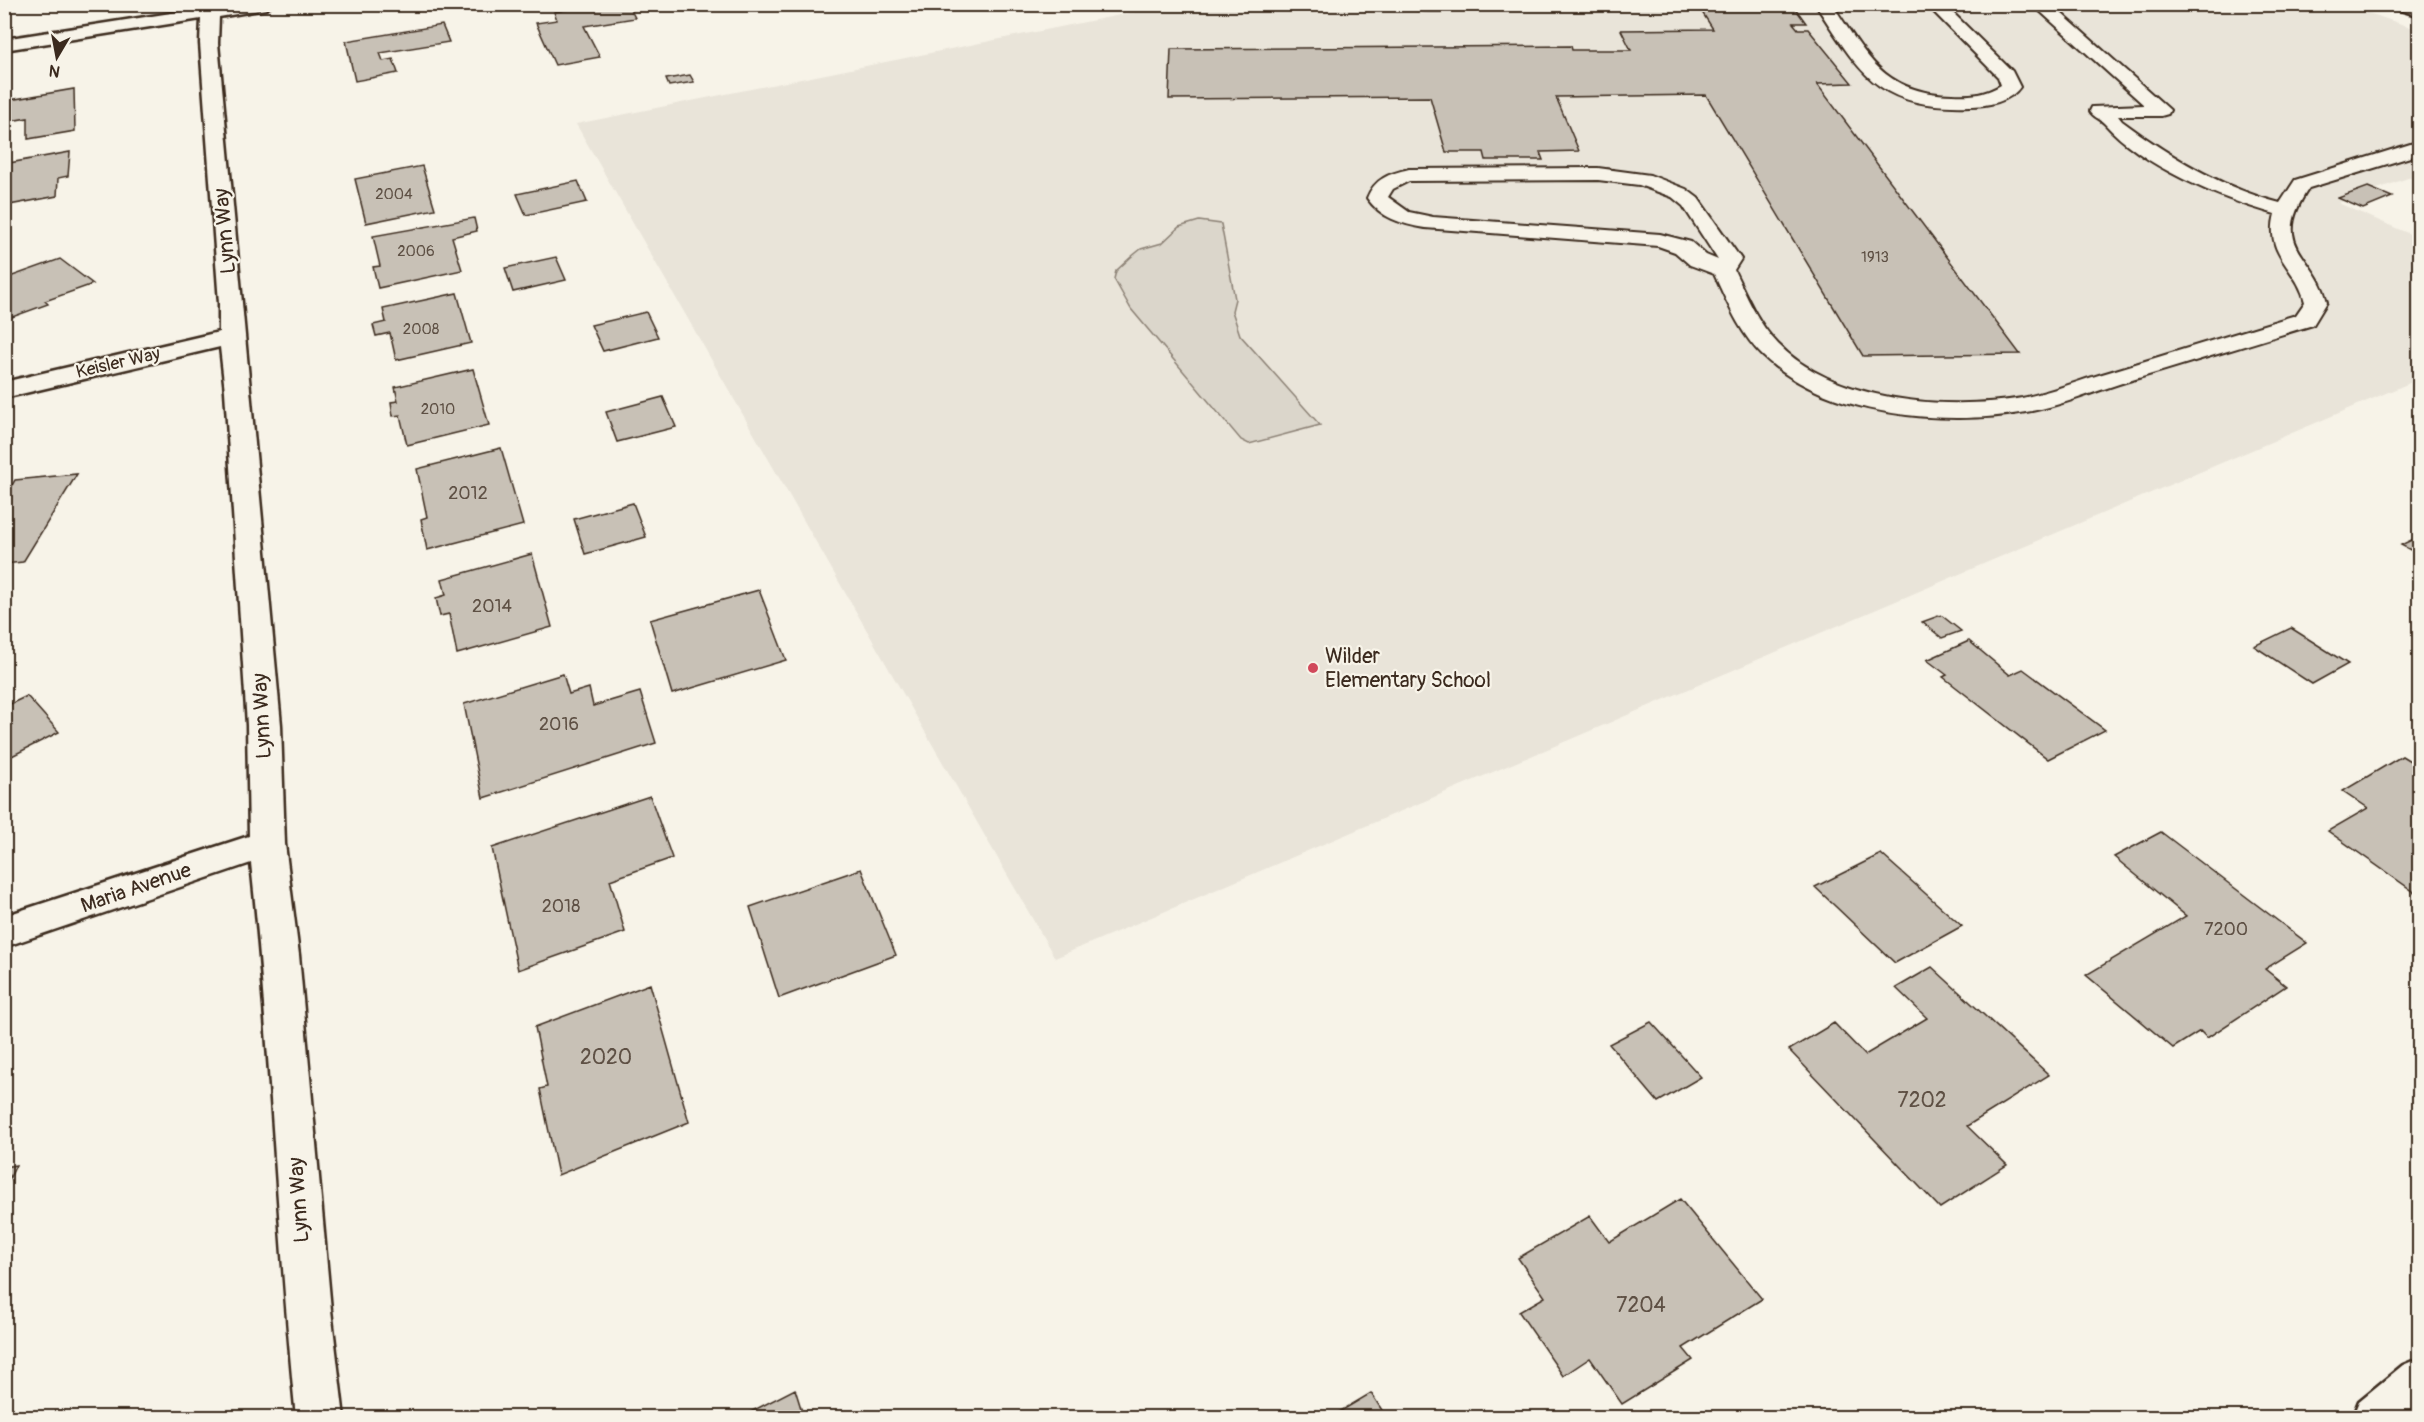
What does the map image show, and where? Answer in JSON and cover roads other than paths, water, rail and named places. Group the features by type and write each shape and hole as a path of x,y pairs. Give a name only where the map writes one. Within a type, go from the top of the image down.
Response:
{"street":[{"path":"4,45 215,10 266,4"},
{"path":"2400,4 2420,11"},
{"name":"Lynn Way","path":"215,10 209,43 264,725 267,844 280,955 308,1310 320,1418"},
{"name":"Keisler Way","path":"4,390 231,337"},
{"name":"Maria Avenue","path":"4,932 267,844"},
{"path":"2376,1418 2420,1382"}],"lane":[{"path":"1414,5 1466,4"},
{"path":"1823,4 1876,78 1907,96 1942,101 1993,100 2011,87 2006,75 1934,4"},
{"path":"2040,4 2161,110 2099,111 2163,157 2222,189 2239,197 2286,210"},
{"path":"1723,270 1730,259 1691,202 1679,193 1643,179 1598,174 1409,175 1392,179 1381,187 1377,198 1386,209 1404,218 1433,223 1660,240 1683,247 1698,260 1723,270 1760,339 1783,363 1798,372 1822,385 1872,400 1923,408 1980,410 2025,405 2305,320 2316,302 2314,292 2286,250 2282,231 2286,210 2302,184 2420,147"}],"place":[{"name":"Wilder Elementary School","path":"1313,668"}]}
